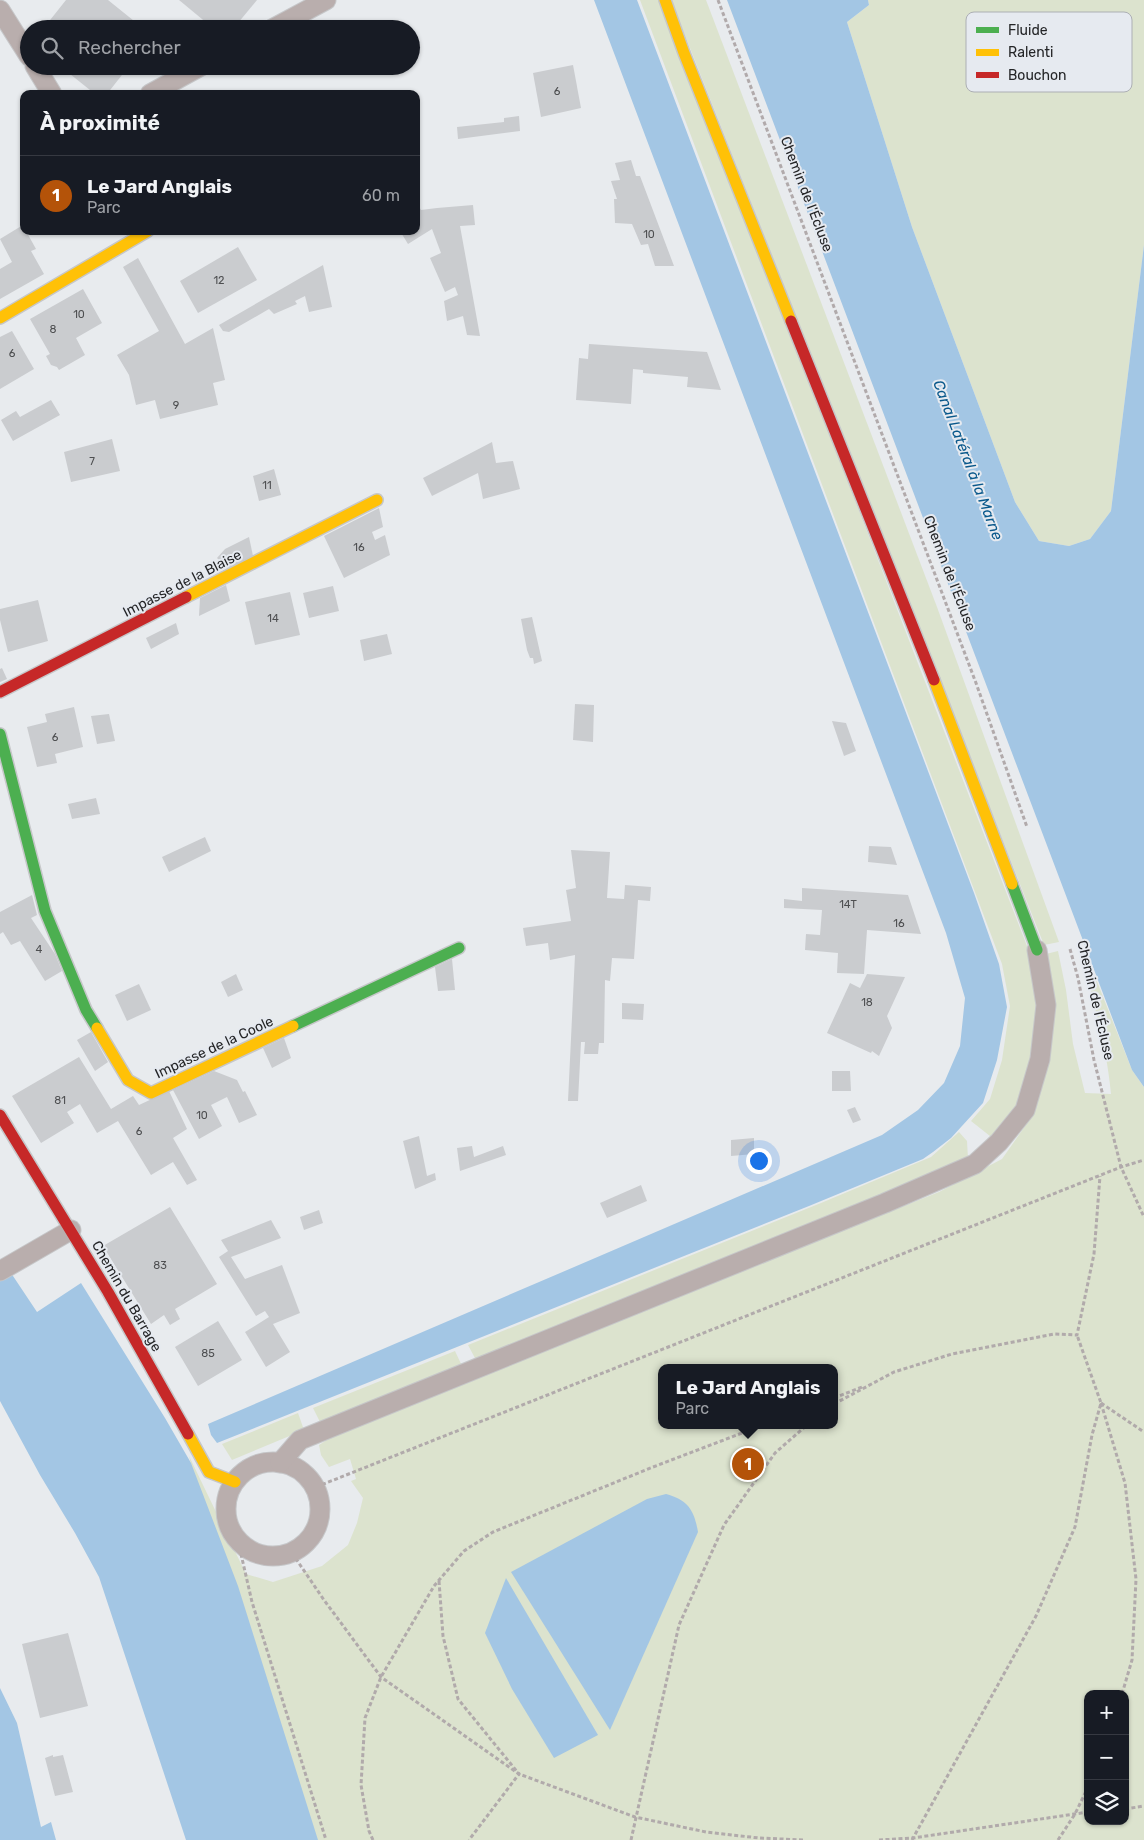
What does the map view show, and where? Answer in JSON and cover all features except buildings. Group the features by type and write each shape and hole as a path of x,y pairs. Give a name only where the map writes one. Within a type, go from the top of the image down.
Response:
{"street":[{"path":"665,0 684,53 965,760 1037,950"},
{"path":"0,318 141,235"},
{"name":"Impasse de la Blaise","path":"0,692 377,500"},
{"name":"Impasse de la Coole","path":"0,734 45,911 86,1010 128,1080 151,1093 459,948"},
{"name":"Chemin du Barrage","path":"0,1115 71,1230 180,1417 209,1472 235,1482"}],"lane":[{"path":"289,20 326,0"},
{"path":"0,10 20,42"},
{"path":"40,75 50,90"},
{"path":"157,90 185,75"},
{"path":"280,1462 300,1440 885,1203 975,1164 999,1142 1025,1110 1040,1060 1046,1005 1037,950"},
{"path":"0,1271 71,1230"},
{"path":"267,1462 280,1462 295,1468 316,1487 320,1506 319,1520 314,1534 304,1545 292,1553 278,1556 263,1556 249,1550 238,1541 230,1528 226,1512 228,1496 235,1482 254,1466 267,1462"}],"path":[{"name":"Chemin de l'Écluse","path":"718,0 976,683 1029,832"},
{"name":"Chemin de l'Écluse","path":"1068,944 1078,978 1094,1060 1121,1167 1144,1217"},
{"path":"316,1487 1121,1167 1144,1160"},
{"path":"1100,1176 1094,1254 1077,1335 1101,1403 1125,1483 1136,1579 1132,1660 1123,1690"},
{"path":"838,1402 894,1372 952,1354 1054,1334 1077,1335"},
{"path":"838,1396 876,1382"},
{"path":"1101,1403 1144,1432"},
{"path":"912,1839 1036,1616 1075,1528 1092,1434 1101,1403"},
{"path":"373,1840 362,1785 365,1718 381,1678 439,1580 464,1551 493,1532 752,1429"},
{"path":"631,1840 678,1625 724,1525 775,1453 802,1429"},
{"path":"238,1541 252,1602 326,1840"},
{"path":"292,1553 381,1678 518,1774 635,1817 706,1832 758,1838 804,1840"},
{"path":"439,1580 443,1636 458,1699 518,1774"},
{"path":"468,1840 518,1774"},
{"path":"1058,1840 1075,1814 1084,1795"},
{"path":"1129,1808 1144,1806"},
{"path":"879,1840 912,1839 1084,1813"}],"green space":[{"path":"640,0 662,0 1032,959 1039,1004 1024,1100 995,1140 971,1121 990,1099 1002,1060 1010,1006 1002,964"},
{"path":"671,0 706,0 937,607 1059,942 1044,945"},
{"path":"868,0 1144,0 1144,245 1111,511 1090,539 1069,546 1039,541 1015,502 912,227 847,22 869,5"},
{"path":"1058,951 1066,990 1073,1044 1085,1093 1111,1094 1103,1043 1083,960 1096,979 1132,1070 1144,1087 1144,1840 282,1840 189,1456 246,1574 273,1582 322,1566 348,1545 357,1523 363,1498 351,1481 356,1479 350,1459 329,1467 321,1455 319,1445 341,1431 939,1192 1002,1159 1028,1122 1041,1076 1042,955"},
{"path":"959,1132 967,1141 968,1159 476,1360 468,1345 931,1157"},
{"path":"455,1351 462,1366 321,1424 313,1408"},
{"path":"298,1413 304,1430 232,1460 222,1444"}],"water":[{"path":"594,0 637,0 974,893 999,964 1007,1007 997,1060 983,1103 951,1138 923,1159 217,1443 211,1435 208,1424 882,1135 918,1110 944,1083 960,1046 965,998 946,933"},
{"name":"Canal Latéral à la Marne","path":"727,0 868,0 869,5 847,22 912,227 1015,502 1039,541 1069,546 1090,539 1111,511 1144,245 1144,1087 1132,1070"},
{"path":"11,1273 37,1312 81,1283 191,1463 238,1586 318,1840 186,1840 99,1577 0,1401 0,1279"},
{"path":"666,1494 680,1499 689,1507 698,1532 610,1730 511,1572 647,1499"},
{"path":"506,1578 598,1735 554,1758 512,1689 485,1633"},
{"path":"0,1688 17,1723 41,1827 51,1822 56,1840 0,1840"}],"traffic: fast":[{"path":"0,734 45,911 86,1010 97,1028"},
{"path":"1012,884 1037,950"},
{"path":"293,1026 459,948"}],"traffic: slow":[{"path":"665,0 684,53 791,321"},
{"path":"0,318 141,235"},
{"path":"186,597 377,500"},
{"path":"934,680 1012,884"},
{"path":"97,1028 128,1080 151,1093 293,1026"},
{"path":"188,1434 209,1472 235,1482"}],"traffic: jam":[{"path":"791,321 934,680"},
{"path":"0,692 186,597"},
{"path":"0,1115 108,1292 188,1434"}],"place":[{"name":"Le Jard Anglais","path":"748,1464"}]}
